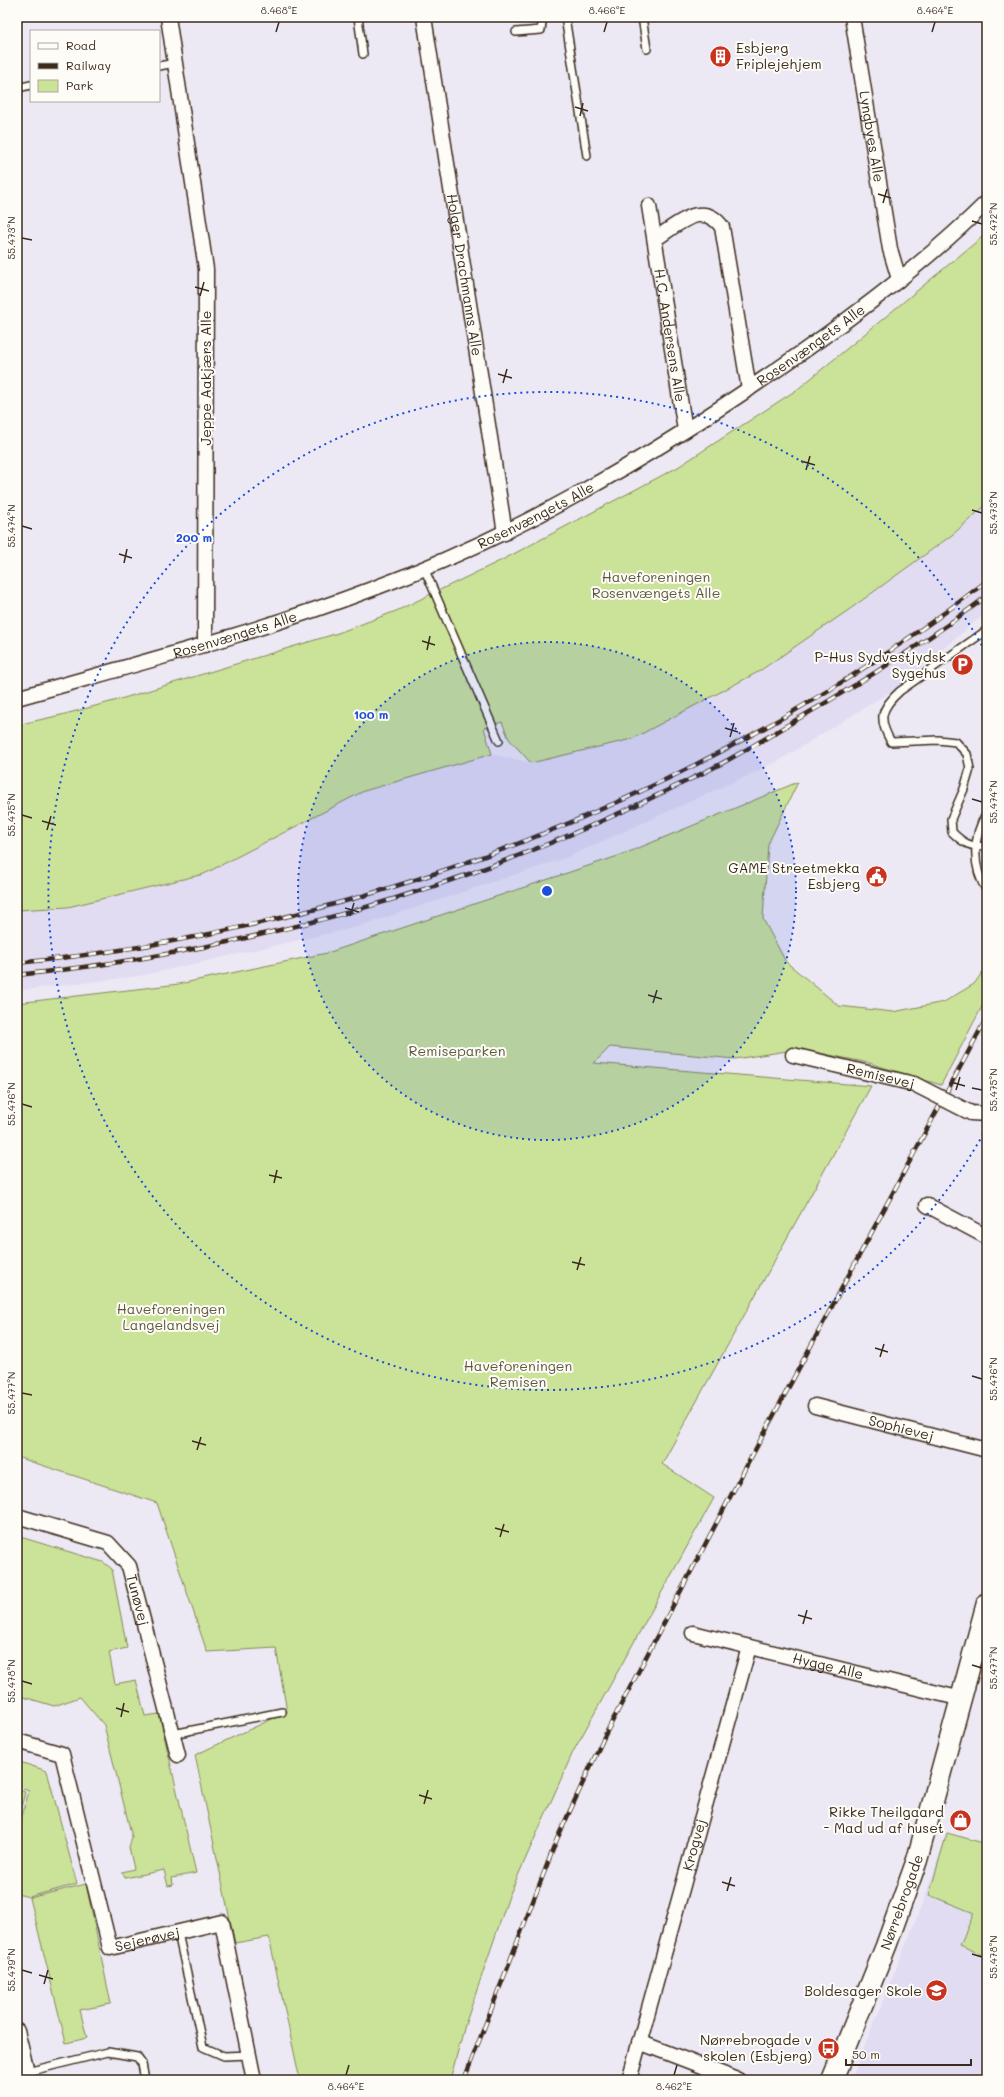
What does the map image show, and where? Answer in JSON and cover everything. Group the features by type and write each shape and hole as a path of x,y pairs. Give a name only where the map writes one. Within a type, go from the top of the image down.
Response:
{"street":[{"name":"Jeppe Aakjærs Alle","path":"168,17 206,269 205,645"},
{"name":"Holger Drachmanns Alle","path":"424,17 505,533"},
{"name":"Lyngbyes Alle","path":"852,17 890,248 899,279"},
{"name":"Rosenvængets Alle","path":"17,698 205,645 372,590 505,533 624,468 749,389 821,340 899,279 987,202"},
{"name":"H.C. Andersens Alle","path":"650,206 685,430"},
{"path":"655,240 697,214 712,217 722,227 749,389"},
{"name":"Remisevej","path":"793,1055 914,1084 971,1113 987,1114"},
{"path":"927,1205 987,1237"},
{"name":"Sophievej","path":"815,1406 987,1450"},
{"name":"Tunøvej","path":"17,1516 108,1543 129,1566 178,1755"},
{"name":"Nørrebrogade","path":"832,2080 886,1946 917,1860 962,1700 987,1603"},
{"name":"Hygge Alle","path":"693,1633 962,1700"},
{"name":"Krogvej","path":"629,2080 749,1647"},
{"name":"Sejerøvej","path":"17,1741 62,1754 110,1948 222,1922 254,2080"},
{"path":"17,2031 28,2076"},
{"path":"639,2042 738,2080"}],"lane":[{"path":"358,17 363,54"},
{"path":"516,32 541,30 543,17"},
{"path":"565,17 587,156"},
{"path":"642,17 647,49"},
{"path":"160,66 175,63"},
{"path":"17,88 30,85"},
{"path":"424,568 499,741"},
{"path":"987,630 900,690 888,701 882,713 882,725 891,742 925,740 956,742 967,754 970,769 964,789 951,819 952,832 963,843 976,847 987,846"},
{"path":"987,813 978,832 976,847 977,865 981,882 987,891"},
{"path":"173,1734 282,1712"},
{"path":"178,1933 203,2047 224,2056 249,2055"},
{"path":"28,2076 108,2052 137,2057 142,2064 145,2080"}],"shaded area":[{"path":"987,504 987,612 898,687 777,762 563,859 357,927 140,976 17,991 17,910 68,907 204,874 364,791 492,754 531,763 850,609 952,535"},
{"name":"Boldesager Skole","path":"947,1833 987,1844 987,2080 851,2080 923,1902"}],"green space":[{"name":"Haveforeningen Rosenvængets Alle","path":"987,233 987,504 952,535 850,609 758,672 632,739 531,763 509,739 502,722 484,728 492,754 364,791 204,874 68,907 17,910 17,725 114,701 338,633 396,611 504,559 678,467 798,389"},
{"path":"798,782 768,844 763,919 786,962 839,1006 893,1012 944,1002 974,984 987,966 987,997 941,1085 869,1063 800,1049 735,1059 610,1047 594,1063 871,1086 662,1464 714,1498 573,1752 509,1896 465,2025 450,2080 300,2080 269,1937 235,1943 195,1755 287,1712 276,1648 207,1652 157,1503 17,1457 17,1003 179,984 327,953 624,854"},
{"path":"17,1536 103,1562 112,1569 127,1648 109,1652 115,1684 136,1680 145,1716 159,1714 196,1873 172,1878 173,1885 168,1886 164,1870 125,1878 122,1872 134,1869 129,1847 132,1837 104,1725 80,1697 54,1706 17,1695"},
{"path":"17,1761 47,1771 77,1884 29,1897 17,1894 17,1834 29,1791 17,1787"},
{"path":"17,1790 25,1792 17,1824"},
{"path":"947,1833 987,1844 987,1957 960,1945 974,1913 929,1895"},
{"path":"86,1884 111,2004 80,2010 87,2038 66,2043 30,1898"}],"railway":[{"path":"17,963 148,945 277,919 404,883 529,840 650,787 767,726 880,658 987,581"},
{"path":"17,975 101,965 185,951 268,933 350,912 431,887 511,859 589,827 728,760 894,661 987,596"},
{"path":"464,2080 557,1839 604,1737 739,1480 987,1017"}],"place":[{"name":"Esbjerg Friplejehjem","path":"721,56"},
{"name":"P-Hus Sydvestjydsk Sygehus","path":"962,665"},
{"name":"GAME Streetmekka Esbjerg","path":"876,876"},
{"name":"Rikke Theilgaard - Mad ud af huset","path":"960,1820"},
{"name":"Boldesager Skole","path":"937,1991"},
{"name":"Nørrebrogade v skolen (Esbjerg)","path":"828,2048"}],"park label":[{"name":"Remiseparken","path":"457,1051"},
{"name":"Haveforeningen Langelandsvej","path":"171,1318"},
{"name":"Haveforeningen Remisen","path":"518,1374"}]}
